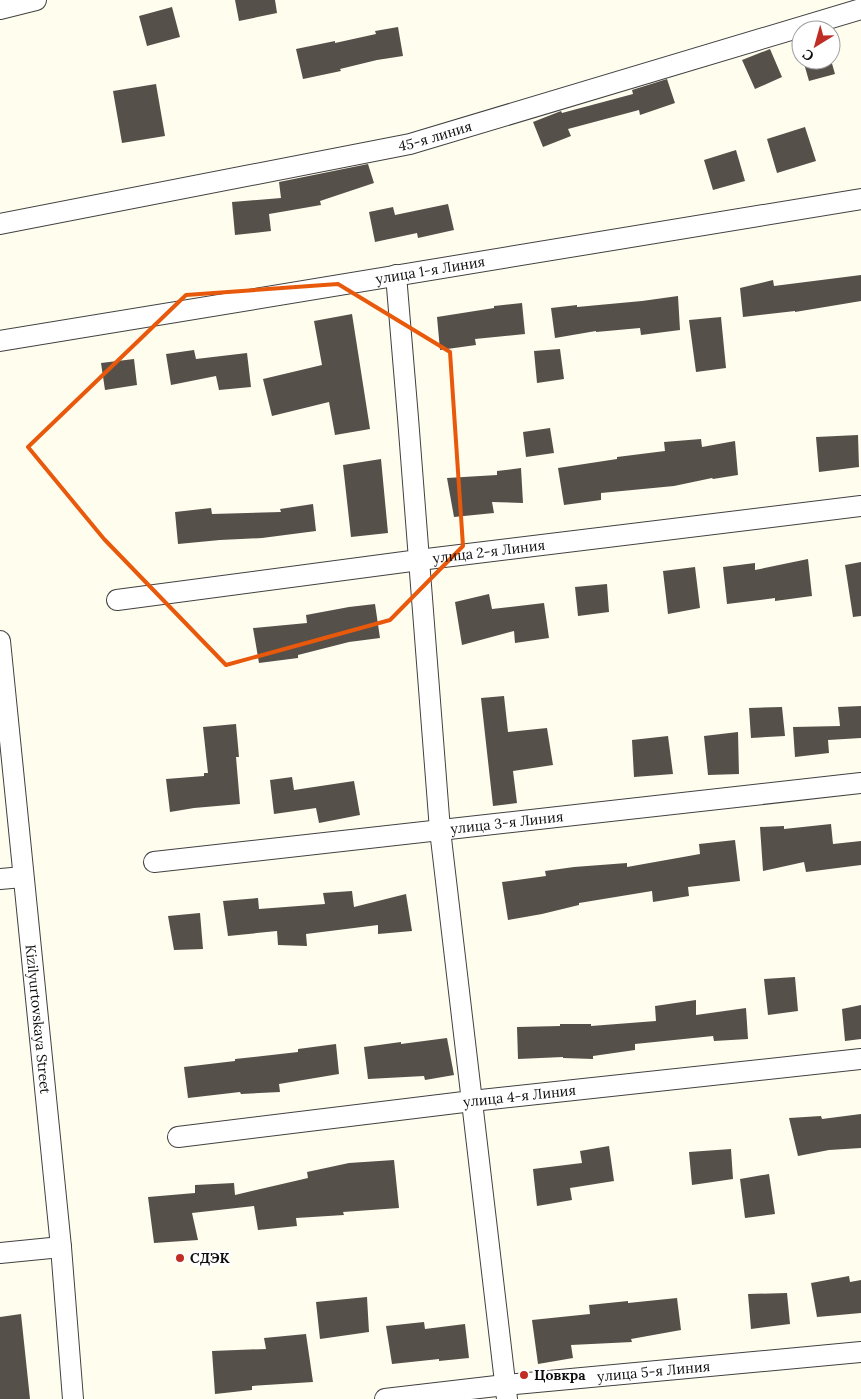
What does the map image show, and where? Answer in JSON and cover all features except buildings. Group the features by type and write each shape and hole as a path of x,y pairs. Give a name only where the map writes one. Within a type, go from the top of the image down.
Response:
{"street":[{"path":"0,9 36,0"},
{"name":"45-я линия","path":"0,224 410,144 861,10"},
{"name":"улица 1-я Линия","path":"0,341 861,198"},
{"path":"396,275 440,830 506,1392"},
{"name":"улица 2-я Линия","path":"117,600 418,560 861,506"},
{"name":"Kizilyurtovskaya Street","path":"0,641 61,1247 73,1399"},
{"name":"улица 3-я Линия","path":"154,862 861,783"},
{"path":"0,879 23,877"},
{"name":"улица 4-я Линия","path":"178,1138 472,1101 861,1060"},
{"path":"0,1253 61,1247"},
{"name":"улица 5-я Линия","path":"386,1399 506,1392 861,1352"}],"highlighted area":[{"path":"338,284 450,352 463,546 390,620 226,665 104,539 28,447 186,295"}],"place":[{"name":"СДЭК","path":"180,1258"},
{"name":"Цовкра","path":"524,1375"}]}
